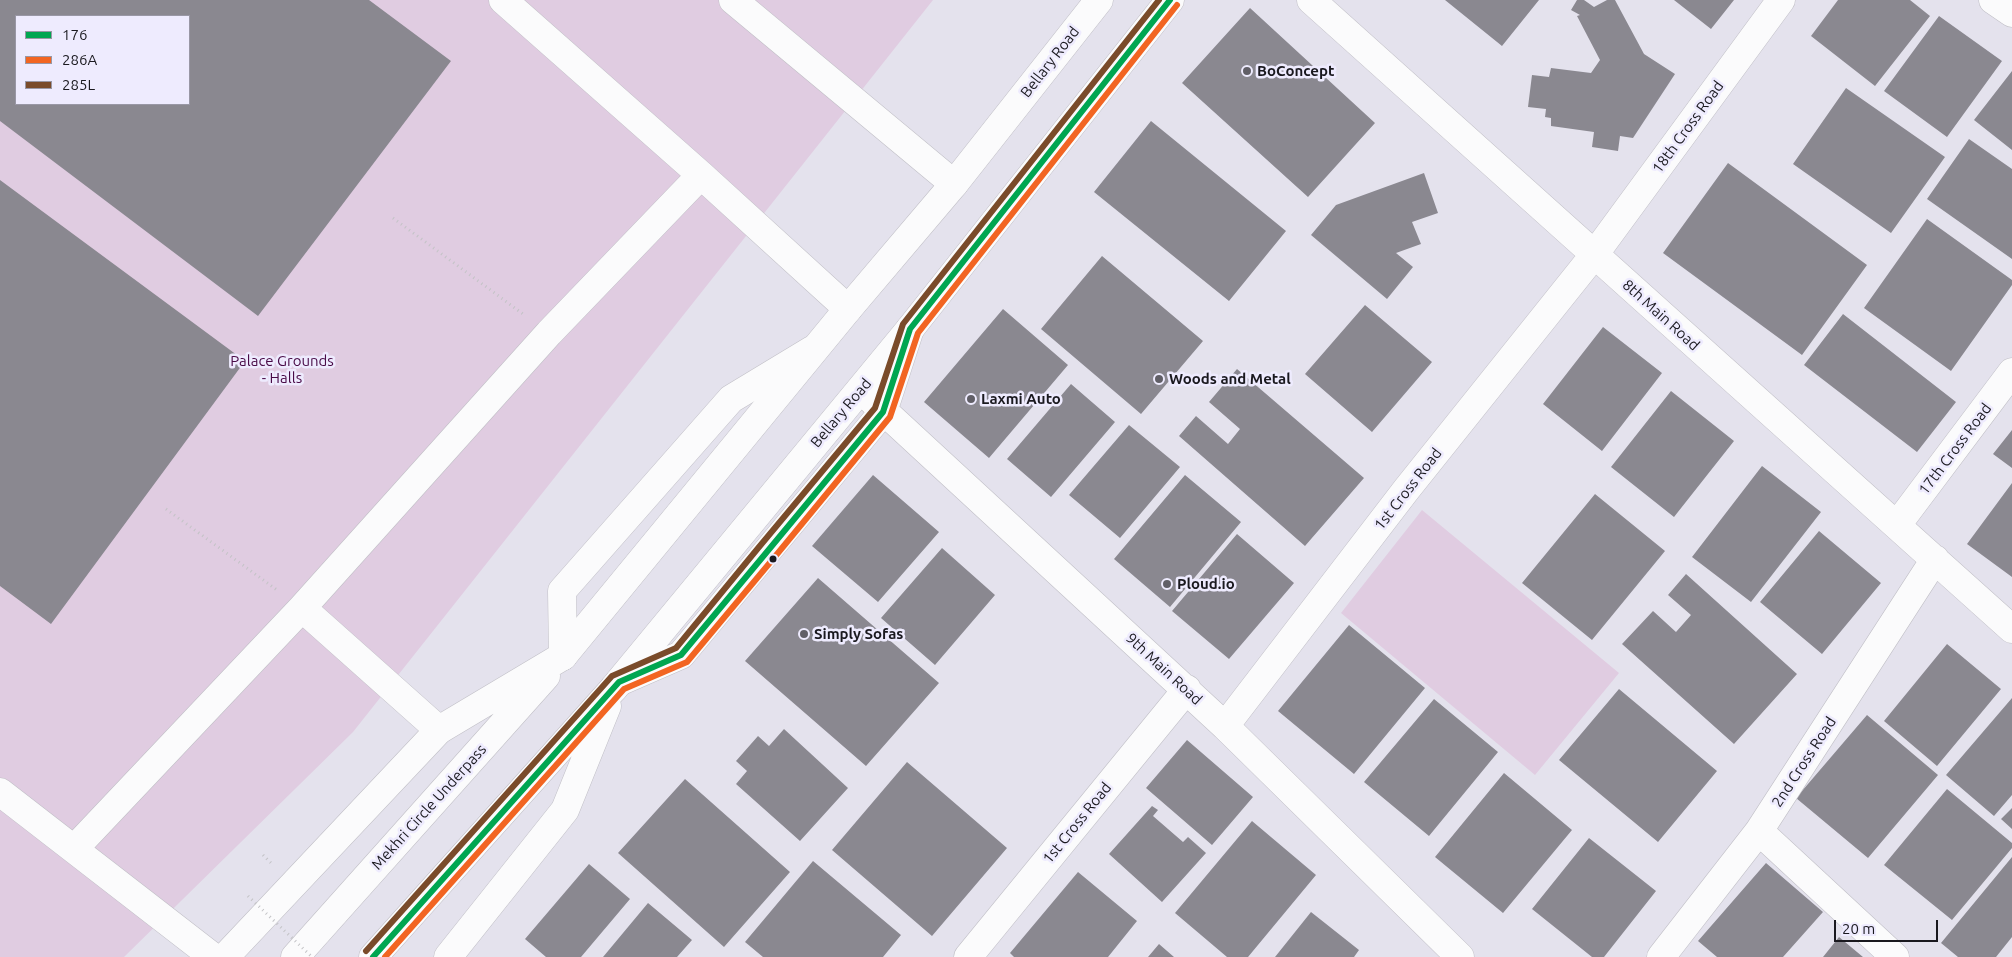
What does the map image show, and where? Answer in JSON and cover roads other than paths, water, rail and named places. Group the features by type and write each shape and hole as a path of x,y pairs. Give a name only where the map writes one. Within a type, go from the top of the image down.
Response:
{"main road":[{"path":"504,0 848,309"},
{"path":"733,0 954,184"},
{"name":"Bellary Road","path":"563,656 848,309 954,184 1098,0"},
{"name":"Bellary Road","path":"617,685 910,329 1170,0"},
{"name":"8th Main Road","path":"1312,0 2012,629"},
{"name":"18th Cross Road","path":"1594,254 1781,0"},
{"path":"1993,0 2012,13"},
{"path":"74,849 302,608 549,333 701,175"},
{"name":"1st Cross Road","path":"1225,726 1406,490 1594,254"},
{"path":"373,957 617,685 681,655 883,412 910,329"},
{"path":"224,957 439,730 563,656 562,591 731,399 816,348"},
{"name":"17th Cross Road","path":"1897,525 2012,372"},
{"name":"9th Main Road","path":"860,390 1187,690 1460,957"},
{"name":"2nd Cross Road","path":"1662,957 1759,830 1935,559"},
{"path":"302,608 439,730"},
{"name":"Mekhri Circle Underpass","path":"295,957 563,656"},
{"path":"448,957 565,810 617,685"},
{"name":"1st Cross Road","path":"968,957 1187,690"},
{"path":"0,792 213,957"},
{"path":"1759,830 1895,957"}],"place":[{"name":"BoConcept","path":"1247,71"},
{"name":"Woods and Metal","path":"1159,379"},
{"name":"Laxmi Auto","path":"971,399"},
{"name":"Ploud.io","path":"1167,584"},
{"name":"Simply Sofas","path":"804,634"}],"park label":[{"name":"Palace Grounds - Halls","path":"282,370"}]}
